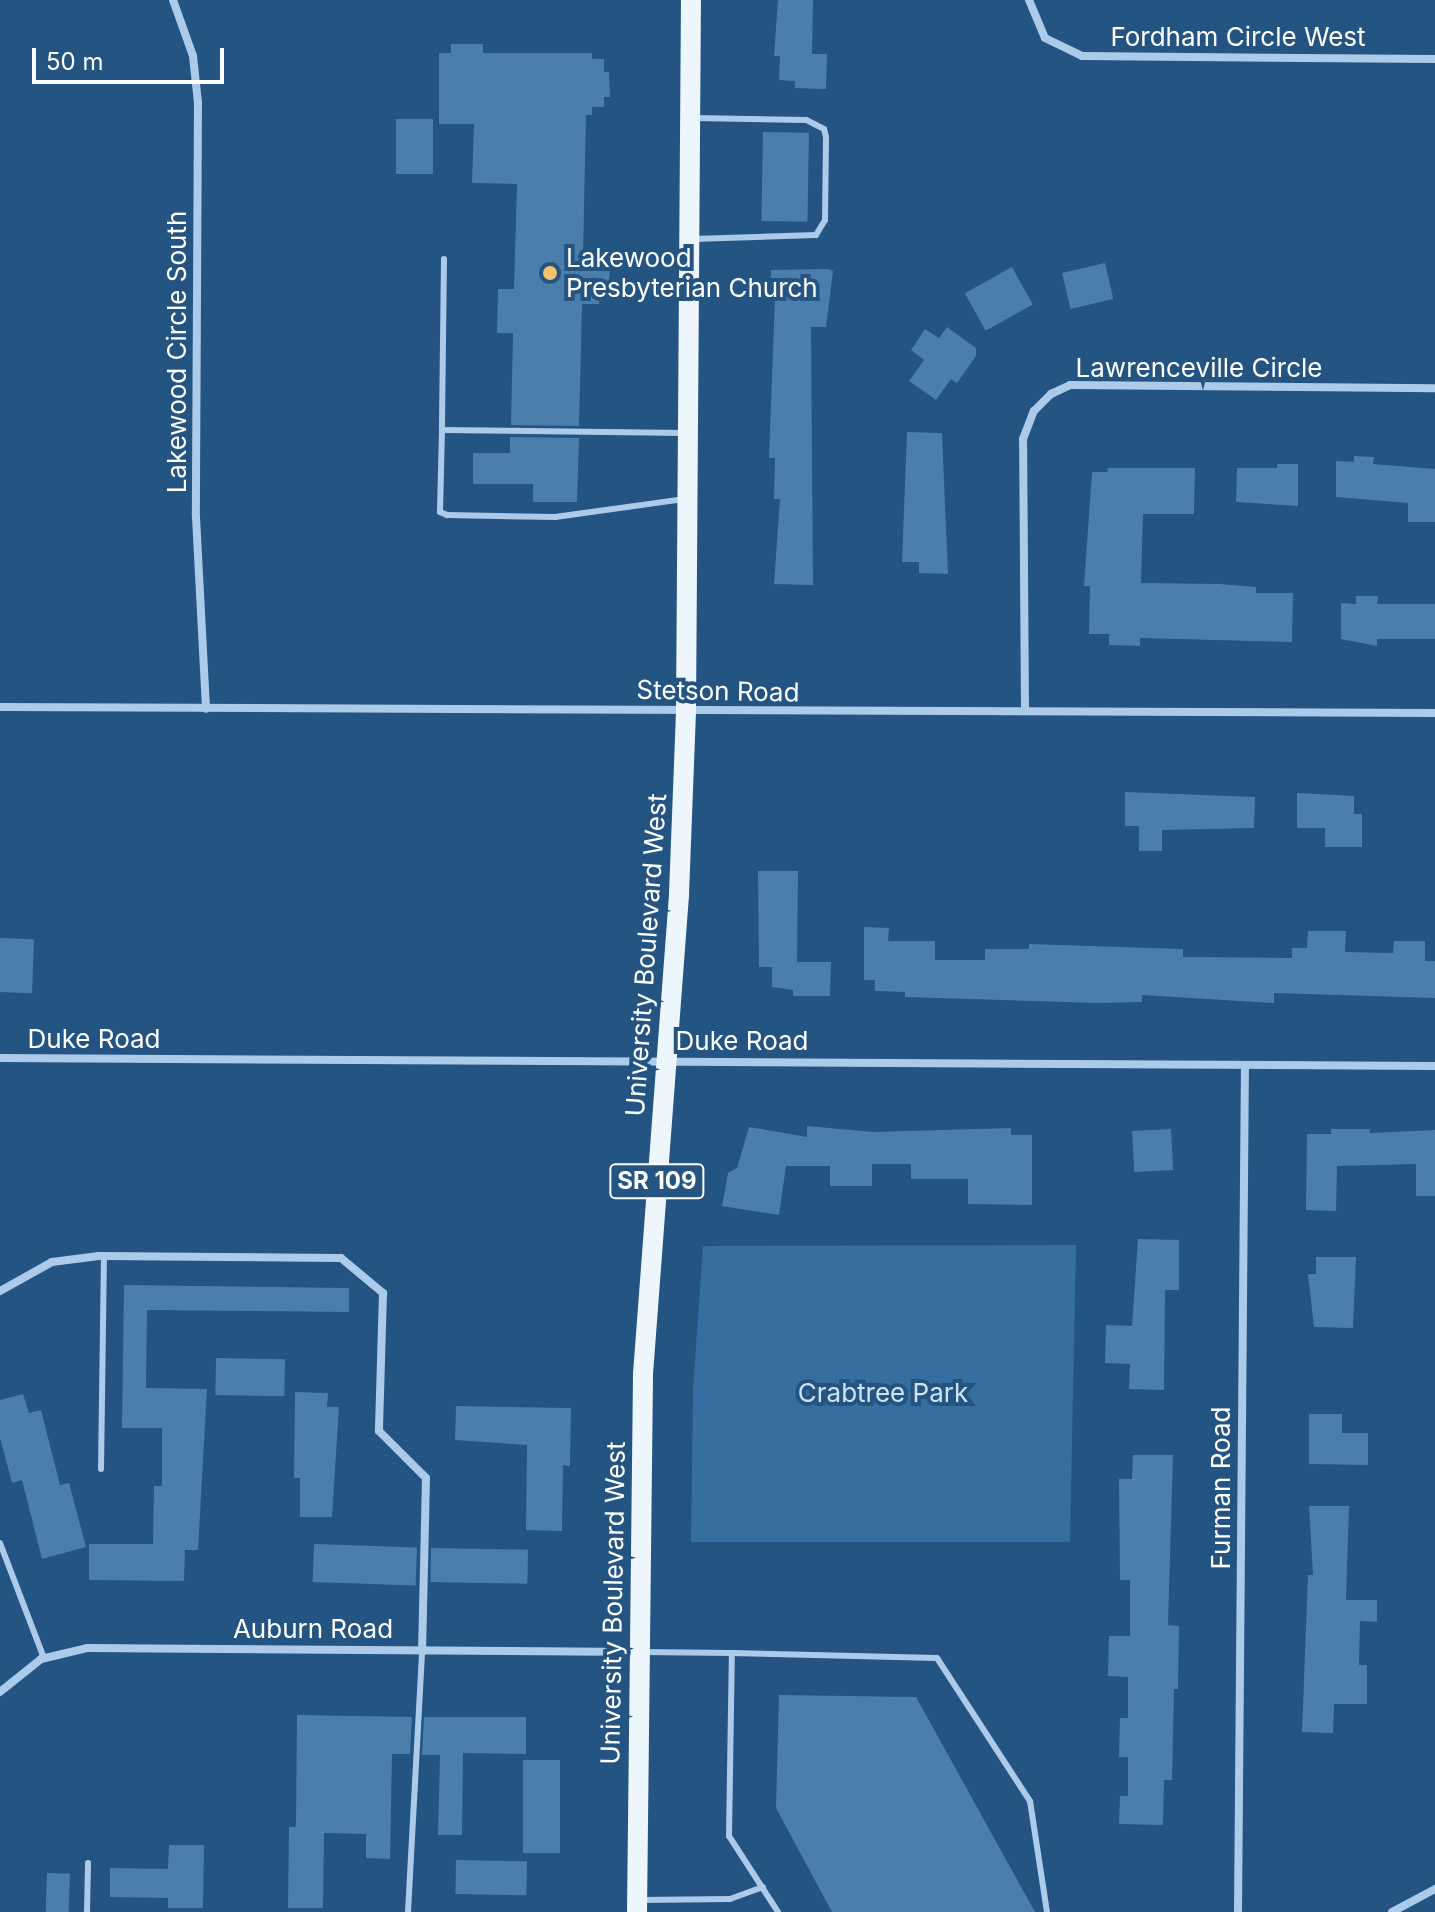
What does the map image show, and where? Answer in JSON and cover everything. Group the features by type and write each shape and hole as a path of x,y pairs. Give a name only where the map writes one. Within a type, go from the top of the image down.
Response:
{"main road":[{"name":"University Boulevard West","path":"637,1906 643,1374 686,711 691,0"}],"street":[{"name":"Lakewood Circle South","path":"173,0 193,56 198,103 196,517 206,709"},
{"name":"Fordham Circle West","path":"1029,0 1045,38 1082,56 1435,59"},
{"name":"Lawrenceville Circle","path":"1025,711 1023,439 1034,411 1051,394 1070,385 1435,388"},
{"name":"Stetson Road","path":"0,707 1435,713"},
{"name":"Duke Road","path":"0,1058 1435,1066"},
{"name":"Furman Road","path":"1238,1912 1245,1065"},
{"path":"0,1291 52,1262 104,1256 341,1258 383,1293 379,1431 426,1478 422,1650"},
{"name":"Auburn Road","path":"0,1692 44,1658 87,1648 638,1652"},
{"path":"1392,1912 1435,1889"}],"lane":[{"path":"690,239 805,238 822,229 826,137 824,129 806,120 691,118"},
{"path":"444,259 440,512 447,515 555,517 688,499"},
{"path":"442,430 688,433"},
{"path":"101,1469 104,1256"},
{"path":"0,1543 44,1658"},
{"path":"408,1912 422,1650"},
{"path":"638,1652 937,1658 1030,1801 1047,1912"},
{"path":"732,1653 729,1836 778,1912"},
{"path":"87,1912 88,1863"},
{"path":"637,1906 730,1899 763,1887"}],"green space":[{"name":"Crabtree Park","path":"1076,1245 1070,1542 691,1542 693,1389 703,1246"}],"building":[{"path":"778,0 813,0 812,54 827,54 826,89 795,88 795,81 779,80 780,56 774,56"},
{"path":"451,44 483,44 483,53 592,53 592,59 604,59 604,72 609,72 610,97 604,97 604,107 592,107 592,115 586,115 583,255 600,255 600,264 610,264 609,294 599,294 599,304 582,304 579,426 511,425 513,333 497,333 498,289 514,289 517,184 472,183 474,124 439,124 439,53 451,53"},
{"path":"396,119 433,119 433,174 396,174"},
{"path":"763,132 809,133 807,222 761,221"},
{"path":"1105,263 1113,299 1070,309 1062,273"},
{"path":"1012,267 1033,305 986,331 965,293"},
{"path":"771,270 833,271 826,327 811,327 813,585 774,584 780,499 774,499 775,458 769,458 775,298 770,298"},
{"path":"947,327 976,348 976,356 957,383 951,379 936,400 909,381 924,360 911,350 925,329 939,338"},
{"path":"907,432 942,433 948,574 919,573 919,562 902,562"},
{"path":"510,437 579,438 577,502 533,502 533,484 473,484 473,453 510,453"},
{"path":"1354,456 1374,457 1373,464 1435,469 1435,522 1408,522 1408,503 1336,497 1336,461 1354,462"},
{"path":"1277,464 1298,464 1298,506 1236,502 1237,468 1277,468"},
{"path":"1107,468 1195,468 1194,514 1143,514 1141,583 1220,584 1256,587 1256,593 1293,593 1292,642 1140,638 1140,646 1109,645 1109,634 1089,634 1090,586 1084,586 1092,472 1108,472"},
{"path":"1356,596 1378,596 1377,604 1435,604 1435,639 1377,639 1377,646 1341,639 1341,603 1356,604"},
{"path":"1125,792 1255,797 1254,828 1162,830 1162,851 1139,851 1139,826 1125,826"},
{"path":"1297,793 1354,796 1354,814 1362,814 1362,847 1325,847 1325,828 1297,828"},
{"path":"758,871 798,871 797,962 831,962 830,996 793,996 793,990 772,987 772,967 759,967"},
{"path":"864,927 889,928 888,941 935,941 935,960 985,960 985,949 1029,949 1029,944 1183,949 1183,957 1292,958 1292,948 1307,948 1308,931 1346,931 1345,952 1393,953 1394,941 1425,941 1425,961 1435,961 1435,998 1274,993 1274,1003 1142,995 1142,1002 1097,1003 905,997 905,992 875,991 875,980 864,980"},
{"path":"0,938 34,939 32,993 0,992"},
{"path":"807,1126 873,1132 1011,1128 1011,1135 1032,1135 1032,1205 968,1204 968,1179 911,1179 911,1164 872,1164 872,1186 830,1186 830,1166 786,1166 779,1215 722,1206 728,1173 737,1168 749,1127 807,1137"},
{"path":"1171,1129 1173,1170 1134,1172 1132,1131"},
{"path":"1331,1129 1370,1129 1370,1133 1435,1130 1435,1196 1416,1196 1416,1164 1337,1166 1336,1211 1306,1210 1307,1134 1331,1134"},
{"path":"1138,1239 1179,1240 1179,1290 1165,1290 1164,1390 1129,1389 1130,1364 1105,1363 1106,1325 1132,1326"},
{"path":"1316,1257 1356,1257 1353,1328 1314,1327 1308,1274 1316,1274"},
{"path":"124,1285 349,1288 349,1312 147,1310 146,1388 207,1389 198,1550 185,1550 184,1581 89,1580 89,1544 153,1544 154,1486 162,1486 162,1428 122,1428"},
{"path":"216,1358 285,1359 284,1396 215,1395"},
{"path":"295,1392 328,1393 327,1407 339,1407 332,1517 300,1517 300,1478 294,1478"},
{"path":"23,1394 29,1413 41,1410 60,1485 69,1483 86,1547 42,1559 22,1480 12,1483 0,1438 0,1400"},
{"path":"456,1406 571,1408 570,1466 563,1465 562,1531 526,1530 527,1445 455,1440"},
{"path":"1309,1414 1342,1414 1342,1433 1368,1433 1368,1465 1309,1464"},
{"path":"1133,1455 1173,1455 1168,1625 1179,1626 1178,1689 1174,1689 1172,1780 1164,1780 1163,1825 1119,1824 1120,1796 1128,1796 1128,1757 1119,1757 1120,1718 1128,1718 1128,1677 1108,1676 1109,1636 1130,1636 1130,1580 1120,1580 1119,1479 1132,1479"},
{"path":"1309,1506 1349,1506 1346,1600 1377,1600 1377,1622 1360,1621 1359,1665 1367,1665 1367,1704 1334,1704 1333,1733 1302,1732 1308,1575 1313,1575"},
{"path":"314,1544 417,1548 416,1586 313,1582"},
{"path":"431,1548 528,1550 527,1584 430,1582"},
{"path":"779,1695 916,1697 1035,1912 832,1912 776,1808"},
{"path":"297,1715 412,1717 410,1754 392,1754 390,1859 366,1858 366,1834 324,1833 323,1908 288,1908 289,1827 296,1827"},
{"path":"424,1717 526,1717 526,1754 463,1753 462,1835 438,1835 440,1755 422,1755"},
{"path":"523,1760 560,1760 560,1853 523,1853"},
{"path":"169,1845 204,1845 203,1908 168,1908 168,1898 110,1897 110,1868 168,1869"},
{"path":"456,1860 527,1861 526,1895 455,1894"},
{"path":"47,1873 70,1874 69,1912 46,1912"}],"place":[{"name":"Lakewood Presbyterian Church","path":"550,273"}]}
